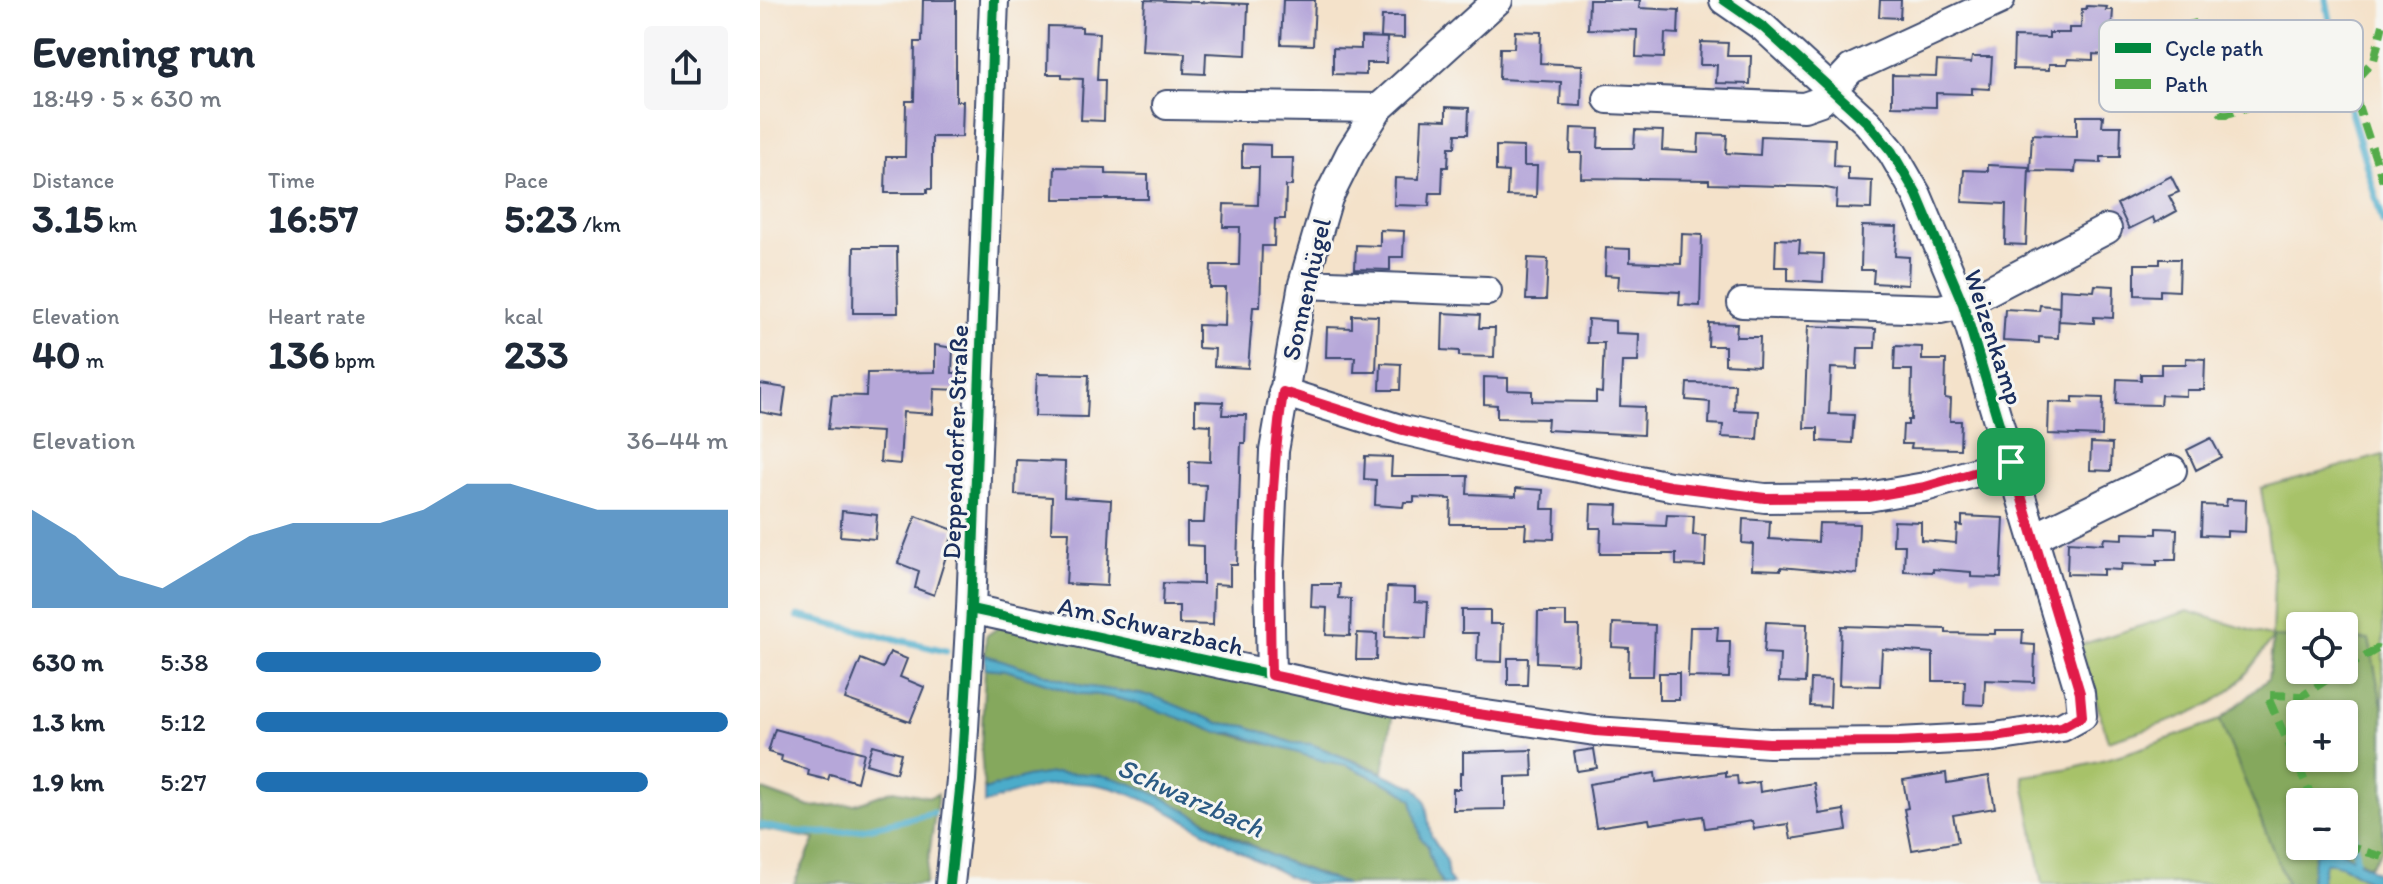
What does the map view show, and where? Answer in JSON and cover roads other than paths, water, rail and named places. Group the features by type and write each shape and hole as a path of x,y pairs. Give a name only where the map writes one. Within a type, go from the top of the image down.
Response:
{"street":[{"name":"Deppendorfer Straße","path":"950,884 961,780 971,609 994,0"},
{"name":"Sonnenhügel","path":"1271,675 1270,513 1274,451 1303,284 1328,198 1351,152 1379,108 1498,0"},
{"name":"Weizenkamp","path":"1724,0 1763,27 1868,123 1892,152 1917,195 1963,304 2080,693 2082,716"},
{"path":"1608,99 1804,107 1821,101 1851,69 2000,0"},
{"path":"1167,105 1379,108"},
{"path":"1742,303 1940,309 1963,304 2107,229"},
{"path":"1303,284 1487,291"},
{"path":"1283,392 1403,430 1492,451 1670,486 1765,498 1868,497 1925,487 2011,462"},
{"path":"2033,538 2172,470"},
{"name":"Am Schwarzbach","path":"971,609 1396,702 1595,731 1769,743 1899,742 1995,737 2062,727 2082,716"}],"water":[{"path":"985,655 1083,686 1153,696 1219,723 1246,726 1293,743 1311,744 1415,787 1425,800 1431,836 1446,860 1448,877 1453,884 1442,884 1428,846 1421,838 1412,800 1400,790 1347,765 1233,733 1219,733 1113,697 1079,694 1006,670 985,668"},
{"path":"1053,773 1102,776 1124,781 1169,801 1270,855 1346,884 1299,881 1163,809 1120,790 1098,785 1054,784 984,804 984,790 1026,777"},
{"path":"2314,860 2357,860 2383,877 2383,884 2375,883 2340,865 2325,863 2321,884 2310,884"}],"waterway":[{"path":"2326,0 2330,20"},
{"path":"2351,112 2383,222"},
{"path":"798,616 946,651"},
{"name":"Schwarzbach","path":"760,825 806,833 827,833 868,828 933,813"}]}
